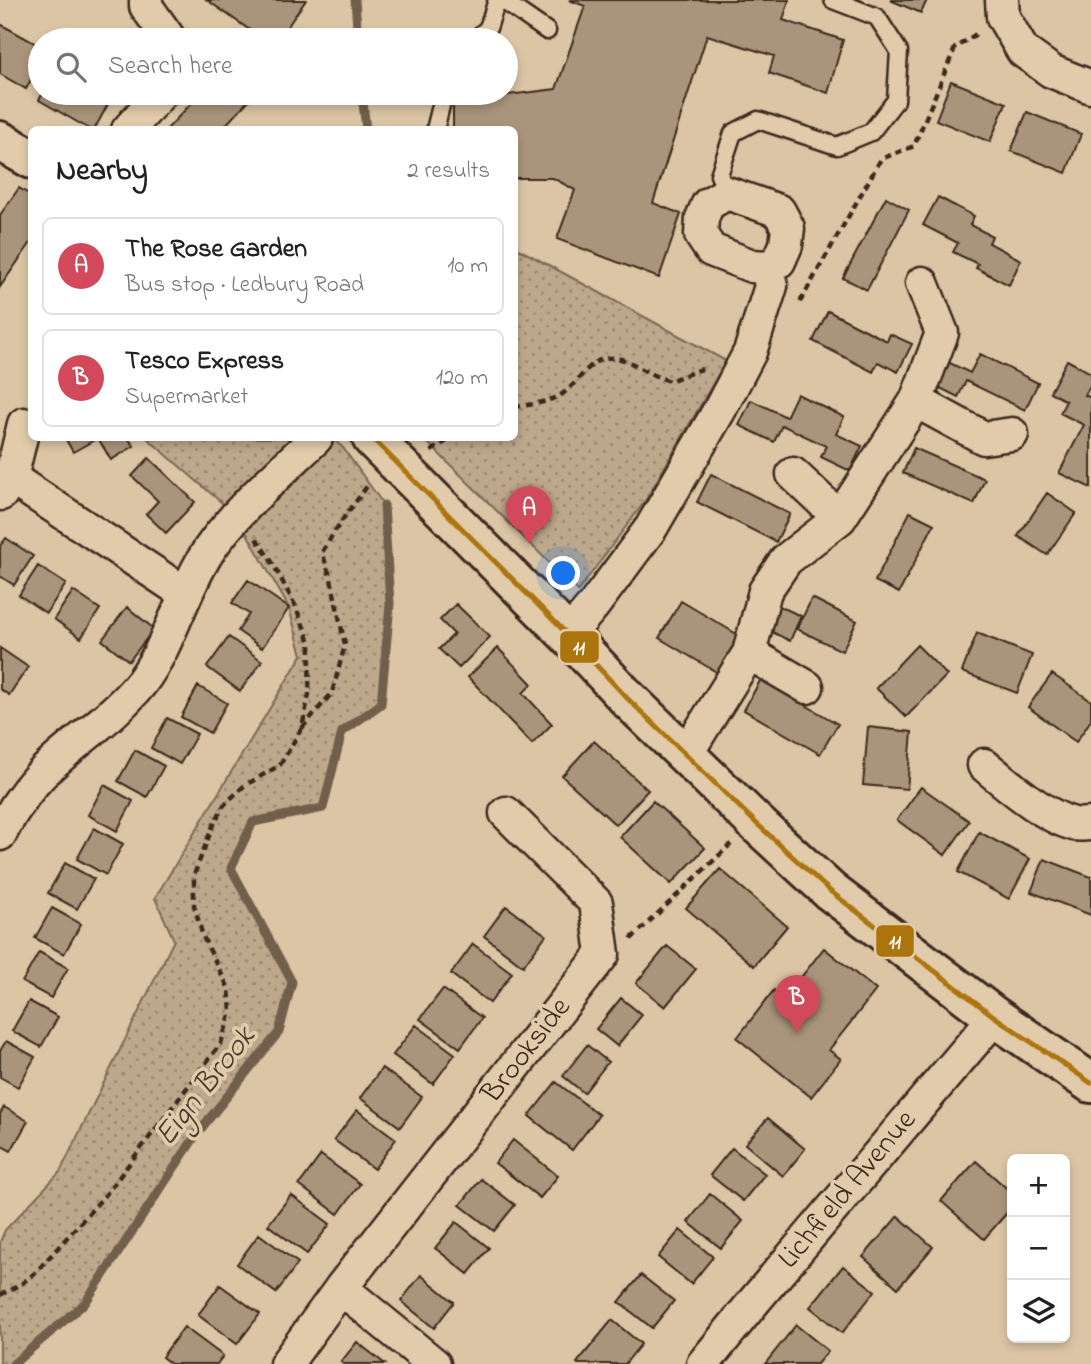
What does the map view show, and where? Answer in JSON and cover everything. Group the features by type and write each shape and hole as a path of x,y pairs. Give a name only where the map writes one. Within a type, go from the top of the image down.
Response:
{"highway":[{"path":"0,141 28,157"},
{"path":"375,441 685,756 830,891 995,1017 1091,1083"}],"street":[{"path":"146,0 146,6 162,28"},
{"path":"1002,0 1003,17 1023,51 1051,71 1091,87"},
{"path":"132,126 150,105"},
{"path":"727,193 779,211 788,228 786,245 779,261 767,267 752,266 711,250 701,235 702,218 709,204 727,193"},
{"path":"568,635 593,607 651,528 720,409 750,352 771,286 767,267"},
{"path":"685,756 749,653 765,591 786,560 840,518 916,401 942,333 922,283"},
{"path":"916,401 984,438 1012,434"},
{"path":"24,424 5,486 186,594"},
{"path":"0,835 11,813 33,782 110,716 140,684 156,660 209,550 237,516 313,441"},
{"path":"793,474 840,518"},
{"path":"749,653 807,687"},
{"path":"984,765 1047,812 1074,824 1091,824"},
{"path":"506,813 596,903 603,954"},
{"name":"Brookside","path":"286,1364 341,1288 603,954"},
{"name":"Lichfield Avenue","path":"703,1364 995,1017"},
{"path":"341,1288 434,1364"}],"lane":[{"path":"488,28 500,0 547,31"},
{"path":"727,193 719,175 733,133 758,120 837,146 871,132 895,100 899,51 877,17 833,0"},
{"path":"436,126 441,105"}],"path":[{"path":"0,1294 20,1285 36,1272 107,1193 221,1043 231,1012 229,989 203,937 194,905 194,875 224,805 244,786 280,765 302,729 332,694 345,645 323,552 368,485"},
{"path":"237,516 272,562 295,605 310,642 309,694 302,729"},
{"path":"603,954 631,940 755,822"}],"shaded area":[{"path":"518,249 726,361 645,501 578,591 426,441 518,441"},
{"path":"150,441 335,441 343,448 384,505 390,604 381,704 342,732 323,808 253,822 231,868 292,982 279,1032 196,1135 85,1303 13,1364 0,1364 0,1242 5,1230 60,1172 174,940 155,898 302,655 289,608 237,516"}],"building":[{"path":"207,0 306,0 286,28 247,28"},
{"path":"569,0 789,0 783,20 843,40 828,93 769,73 774,56 707,35 653,203 681,214 659,278 557,239 575,190 553,178 518,178 518,126 453,126 453,105 518,105 518,94 556,89 585,6"},
{"path":"890,0 927,0 921,13"},
{"path":"0,24 28,39 28,85 26,89 0,74"},
{"path":"951,81 1006,103 990,142 936,120"},
{"path":"48,105 108,105 96,126 84,126"},
{"path":"190,105 244,105 225,126 170,126"},
{"path":"1027,112 1081,134 1066,173 1011,151"},
{"path":"19,188 28,194 28,247 0,287 0,215"},
{"path":"886,197 909,210 867,290 843,278"},
{"path":"938,197 974,216 970,225 992,236 989,243 1021,260 1009,285 976,268 978,264 953,252 958,243 923,225"},
{"path":"828,311 887,341 890,334 912,344 898,372 878,362 873,372 813,341"},
{"path":"980,354 1038,383 1025,410 966,381 958,397 932,384 944,360 970,373"},
{"path":"1067,360 1091,373 1091,384 1085,395 1091,398 1091,488 1059,473 1084,425 1060,413 1066,401 1050,392"},
{"path":"797,394 844,417 836,434 862,446 850,471 821,457 826,446 782,425 774,442 739,425 751,400 786,417"},
{"path":"67,441 93,441 73,452"},
{"path":"100,441 130,441 134,446 111,460"},
{"path":"914,448 985,479 974,504 903,473"},
{"path":"149,458 195,502 166,533 146,514 158,501 132,476"},
{"path":"711,474 790,514 776,542 697,502"},
{"path":"1047,493 1076,513 1047,555 1018,536"},
{"path":"910,512 934,524 899,593 875,581"},
{"path":"6,538 33,556 14,585 0,576 0,546"},
{"path":"38,566 66,584 46,613 19,595"},
{"path":"248,580 289,608 262,648 238,631 249,614 232,603"},
{"path":"73,591 100,609 81,638 54,619"},
{"path":"812,598 857,621 842,651 797,629"},
{"path":"681,601 740,636 718,673 659,638"},
{"path":"456,604 490,637 459,668 439,649 454,634 440,620"},
{"path":"775,604 801,616 790,641 764,628"},
{"path":"127,607 154,629 129,661 102,640"},
{"path":"977,633 1032,655 1017,693 962,672"},
{"path":"229,637 262,661 240,691 207,667"},
{"path":"917,645 947,675 906,717 876,688"},
{"path":"0,648 28,667 9,695 0,689"},
{"path":"498,648 532,684 523,693 552,724 532,744 468,677"},
{"path":"1052,674 1091,701 1091,720 1076,742 1028,707"},
{"path":"761,679 838,724 820,754 744,710"},
{"path":"198,686 227,703 210,733 181,717"},
{"path":"167,718 197,734 180,764 151,748"},
{"path":"868,727 912,732 907,789 863,785"},
{"path":"594,741 648,790 616,825 562,776"},
{"path":"135,750 164,766 147,797 118,781"},
{"path":"104,785 133,801 117,831 88,815"},
{"path":"921,787 969,821 945,855 897,820"},
{"path":"653,801 705,848 671,884 620,837"},
{"path":"94,828 123,844 106,875 77,859"},
{"path":"979,832 1030,859 1009,899 958,872"},
{"path":"1044,859 1091,877 1091,915 1031,892"},
{"path":"65,863 94,879 77,909 48,893"},
{"path":"720,869 787,926 754,966 686,908"},
{"path":"506,906 546,935 523,966 484,936"},
{"path":"52,908 81,924 64,954 35,938"},
{"path":"473,944 512,973 490,1003 451,974"},
{"path":"667,946 696,969 665,1007 636,983"},
{"path":"824,948 876,990 829,1050 841,1059 811,1097 737,1038 774,990 784,999"},
{"path":"39,952 68,968 51,998 22,982"},
{"path":"443,989 482,1018 460,1048 420,1019"},
{"path":"621,998 642,1015 617,1046 596,1029"},
{"path":"29,1001 58,1017 41,1047 12,1031"},
{"path":"416,1025 455,1054 433,1084 393,1055"},
{"path":"6,1041 35,1057 18,1087 0,1077 0,1051"},
{"path":"587,1045 608,1062 584,1093 563,1076"},
{"path":"382,1068 422,1097 400,1127 360,1098"},
{"path":"556,1082 599,1115 572,1150 529,1116"},
{"path":"4,1107 28,1121 11,1151 0,1145 0,1114"},
{"path":"357,1110 396,1139 374,1169 334,1140"},
{"path":"768,1118 805,1149 783,1176 745,1144"},
{"path":"513,1140 558,1176 540,1198 495,1163"},
{"path":"732,1148 765,1174 743,1201 710,1175"},
{"path":"321,1155 360,1184 338,1214 299,1185"},
{"path":"976,1161 1007,1189 1007,1213 984,1239 941,1201"},
{"path":"481,1179 515,1205 494,1231 460,1205"},
{"path":"710,1194 743,1221 721,1248 688,1222"},
{"path":"291,1195 330,1224 307,1254 268,1225"},
{"path":"898,1216 933,1247 898,1288 863,1257"},
{"path":"456,1222 489,1248 468,1274 435,1248"},
{"path":"680,1230 713,1257 691,1284 658,1257"},
{"path":"259,1234 298,1263 276,1293 237,1264"},
{"path":"843,1266 875,1291 842,1333 810,1307"},
{"path":"421,1275 454,1302 434,1328 401,1301"},
{"path":"641,1275 674,1301 652,1328 619,1302"},
{"path":"220,1285 260,1314 237,1344 198,1315"},
{"path":"612,1320 641,1344 625,1364 578,1364 577,1363"},
{"path":"796,1325 828,1351 817,1364 765,1364"},
{"path":"184,1327 223,1356 217,1364 171,1364 162,1357"},
{"path":"357,1342 385,1364 341,1362"}],"waterway":[{"name":"Eign Brook","path":"355,0 357,28"},
{"name":"Eign Brook","path":"363,105 366,126"},
{"name":"Eign Brook","path":"13,1364 85,1303 196,1135 279,1032 292,982 231,868 253,822 323,808 342,732 381,704 390,604 384,505"}],"transit line":[{"name":"11","path":"375,441 628,699 830,891 995,1017 1091,1083"}],"place":[{"name":"The Rose Garden","path":"529,544"},
{"name":"Tesco Express","path":"797,1033"}]}
